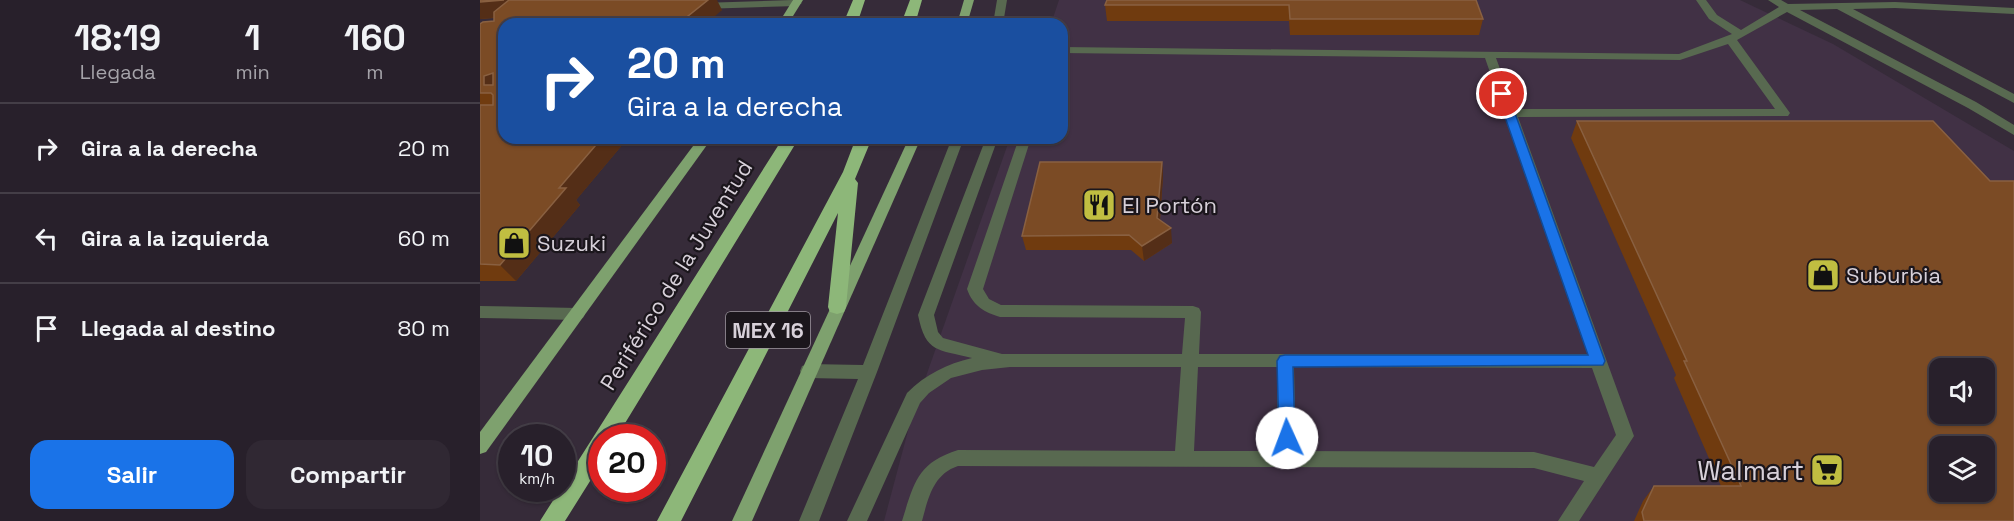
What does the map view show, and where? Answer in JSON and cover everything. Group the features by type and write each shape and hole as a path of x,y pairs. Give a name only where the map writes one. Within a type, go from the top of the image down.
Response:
{"highway":[{"path":"852,18 859,0"},
{"path":"910,18 916,0"},
{"name":"Periférico de la Juventud","path":"613,424 787,144"},
{"name":"MEX 16","path":"669,521 851,172 862,144"},
{"path":"837,307 851,172"},
{"name":"Periférico de la Juventud","path":"552,521 588,464"}],"main road":[{"path":"964,18 969,0"},
{"path":"787,18 797,1"},
{"path":"480,446 702,144"},
{"path":"742,521 912,144"}],"street":[{"path":"999,18 1002,0"},
{"path":"1509,113 1784,113 1736,37 1713,17 1701,0"},
{"path":"1773,0 1972,105 2014,131"},
{"path":"1825,0 2012,97"},
{"path":"691,6 797,1"},
{"path":"1068,50 1680,57 1736,37 1787,7 1895,4 2014,11"},
{"path":"1489,54 1625,436 1568,521"},
{"path":"1972,105 2012,97"},
{"path":"808,521 869,372 956,144"},
{"path":"990,144 926,315 930,335 938,343 1010,360"},
{"path":"1023,144 975,289 978,299 986,306 1000,311 1192,312 1184,458"},
{"path":"480,312 576,314"},
{"path":"857,521 913,398 926,383 943,374 978,363 1010,360 1597,361"},
{"path":"1285,361 1287,458"},
{"path":"808,371 869,372"},
{"path":"912,521 927,476 948,460 958,458 1534,460 1598,477"}],"shaded area":[{"path":"1059,0 1740,0 1833,44 2014,151 2014,521 884,521 912,416 1008,144 1068,144 1068,18 1053,18"}],"building":[{"path":"480,0 504,0 480,2"},
{"path":"509,0 708,0 686,18 498,18 498,144 597,144 559,188 566,188 500,265 480,264 480,105 493,105 493,95 480,93 480,24 494,21 494,12","holes":["493,73 493,85 484,85 484,76"]},
{"path":"1107,0 1476,0 1483,19 1290,19 1289,5 1105,5"},
{"path":"1577,121 1933,121 1990,181 2014,181 2014,521 1644,521 1642,512 1654,486 1741,486 1684,361 1687,361"},
{"name":"El Portón","path":"1040,162 1162,162 1157,218 1171,228 1142,246 1129,235 1022,236"}],"place":[{"name":"El Portón","path":"1099,205"},
{"name":"Suzuki","path":"514,243"},
{"name":"Suburbia","path":"1823,275"},
{"name":"Walmart","path":"1827,470"}],"route":[{"path":"1287,438 1285,361 1597,361 1502,94"}]}
